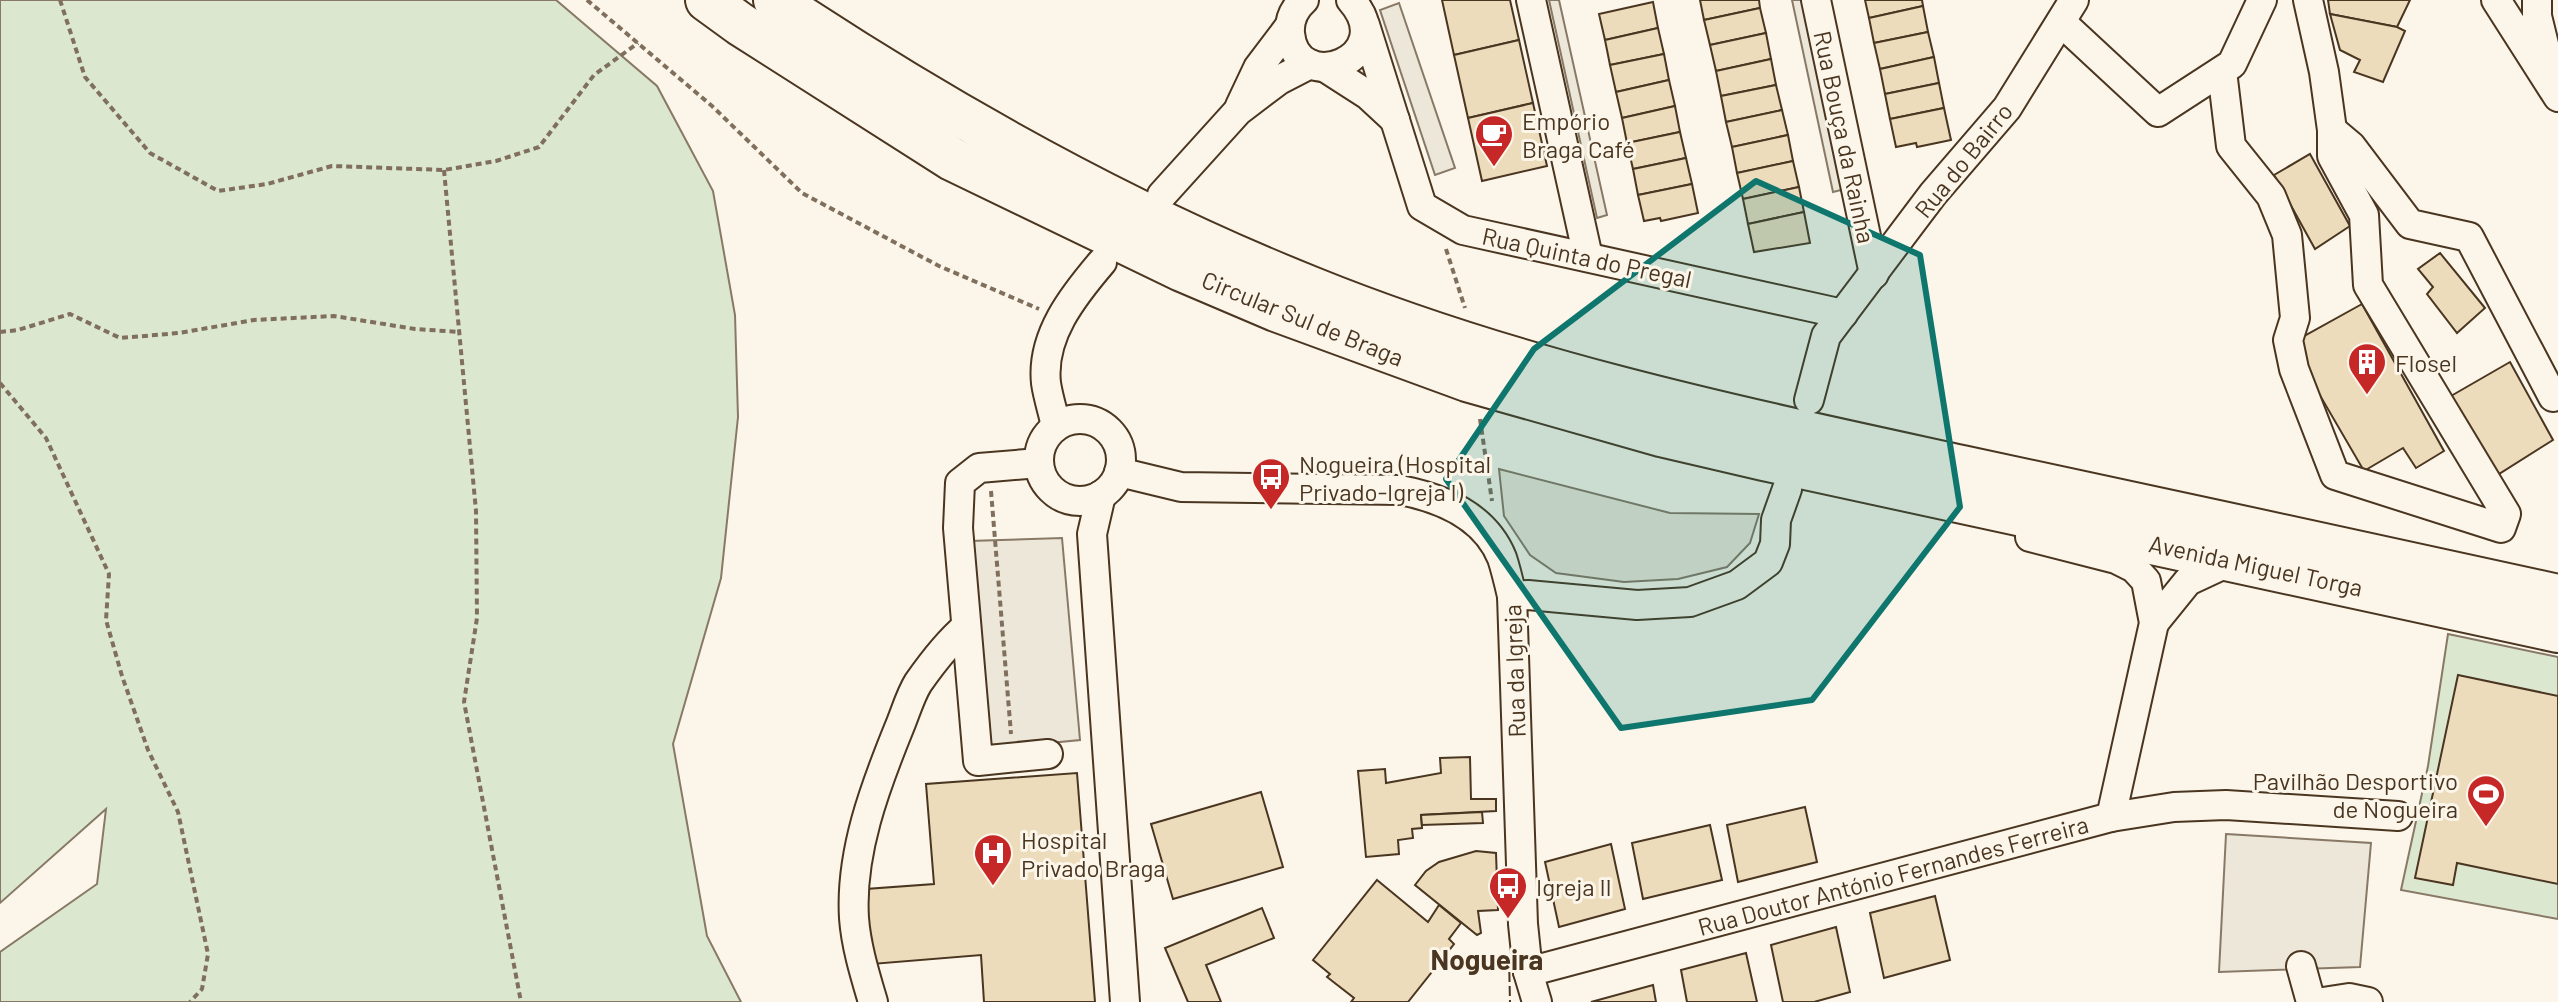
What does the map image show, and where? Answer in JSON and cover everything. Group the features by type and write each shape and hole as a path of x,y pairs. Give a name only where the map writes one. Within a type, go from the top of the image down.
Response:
{"highway":[{"name":"Circular Sul de Braga","path":"707,0 952,159 1168,263 1276,310 1414,362 1661,435 1962,490"},
{"name":"Circular Sul de Braga","path":"775,0 906,85 1023,153 1175,230 1312,289 1505,356 1602,384 1803,433 1962,490"},
{"name":"Avenida Miguel Torga","path":"1962,490 2234,560 2558,631"},
{"name":"Avenida Miguel Torga","path":"1962,490 2558,596"}],"street":[{"path":"1531,0 1588,257"},
{"name":"Rua Bouça da Rainha","path":"1816,0 1874,274"},
{"path":"2068,11 2158,112 2232,64 2262,0"},
{"path":"2222,71 2231,146 2271,196 2287,235 2295,318 2288,340 2294,369 2335,475 2501,528 2506,514 2368,285 2364,215 2332,156 2332,130 2324,72 2308,0"},
{"path":"2496,0 2557,95"},
{"path":"2537,0 2537,16 2557,95"},
{"path":"1299,7 1291,42 1298,55 1368,95 1395,121"},
{"path":"1238,111 1258,68 1299,7"},
{"path":"1162,195 1238,111 1279,80 1318,66 1342,65 1355,56 1363,41 1358,9"},
{"path":"1358,9 1422,206 1437,216"},
{"name":"Rua do Bairro","path":"1809,400 1826,336 1960,161 2007,108 2068,11"},
{"path":"2332,130 2351,146 2410,224 2469,237 2553,397"},
{"name":"Rua Quinta do Pregal","path":"1437,216 1463,230 1843,314"},
{"path":"1056,426 1046,382 1050,339 1078,290 1102,262"},
{"path":"1080,418 1093,420 1114,435 1120,447 1119,472 1115,482 1101,495 1088,501 1061,497 1042,476 1040,449 1046,436 1056,426 1080,418"},
{"path":"1039,463 979,468 960,483 958,528 978,761 1048,754"},
{"name":"Rua da Igreja","path":"1119,472 1181,487 1400,490 1431,496 1464,512 1485,530 1501,557 1512,596 1523,924 1528,972 1537,1002"},
{"path":"1512,596 1637,605 1690,602 1737,585 1768,562 1775,544 1776,520 1787,489"},
{"name":"Rua Doutor António Fernandes Ferreira","path":"1528,972 2111,817 2154,623 2146,581 2134,568 2116,559 2018,534 1962,490"},
{"path":"1101,495 1092,534 1125,1002"},
{"name":"Rua Doutor António Fernandes Ferreira","path":"2154,623 2188,581 2234,560"},
{"path":"873,1002 854,920 855,873 869,814 884,766 917,685 951,640 966,627"},
{"path":"2111,817 2174,807 2226,805 2398,816"},
{"path":"2301,966 2311,1002"},
{"path":"2323,1002 2349,998 2368,1002"}],"path":[{"path":"60,0 85,77 150,153 218,191 267,184 332,166 444,170 496,161 539,147 594,75 638,43"},
{"path":"587,0 712,106 802,193 939,266 1062,319"},
{"path":"444,170 476,511 477,618 464,702 521,1002"},
{"path":"1437,216 1465,308"},
{"path":"0,332 18,330 70,314 120,338 179,333 254,320 334,316 415,329 460,332"},
{"path":"0,383 46,438 109,574 106,620 148,750 178,812 208,954 202,989 190,1002"},
{"path":"1479,417 1493,505 1485,530"},
{"path":"990,466 1013,757"}],"highlighted area":[{"path":"1756,181 1920,255 1960,507 1812,700 1621,728 1446,479 1534,349"}],"green space":[{"path":"0,0 556,0 657,86 713,191 735,315 738,417 721,578 673,744 707,936 741,1002 0,1002 0,952 97,884 106,809 0,903"},
{"name":"Pavilhão Desportivo de Nogueira","path":"2448,634 2558,657 2558,919 2401,890 2428,766"}],"shaded area":[{"path":"1549,0 1559,0 1607,215 1597,218"},
{"path":"1792,0 1805,0 1845,189 1833,192"},
{"path":"1399,3 1455,168 1435,175 1380,10"},
{"path":"1499,469 1670,513 1759,514 1750,543 1727,567 1678,579 1624,582 1556,573 1530,555 1504,516"},
{"path":"1062,538 1080,740 987,749 969,541"},
{"path":"2226,834 2371,843 2360,967 2219,972"}],"building":[{"path":"1442,0 1510,0 1519,40 1454,55"},
{"path":"1700,0 1759,0 1760,8 1704,20"},
{"path":"1865,0 1922,0 1923,6 1869,18"},
{"path":"2328,0 2410,0 2397,27 2330,14"},
{"path":"1653,2 1658,28 1605,40 1599,14"},
{"path":"1923,6 1928,32 1874,43 1869,18"},
{"path":"1760,8 1766,33 1710,45 1704,20"},
{"path":"2330,14 2405,31 2383,82 2354,72 2360,60 2340,50"},
{"path":"1658,28 1664,54 1610,65 1605,40"},
{"path":"1928,32 1934,57 1880,69 1874,43"},
{"path":"1766,33 1771,59 1716,71 1710,45"},
{"path":"1519,40 1533,103 1468,118 1454,55"},
{"path":"1664,54 1669,80 1616,92 1610,65"},
{"path":"1934,57 1939,83 1885,94 1880,69"},
{"path":"1771,59 1776,85 1721,96 1716,71"},
{"path":"1669,80 1675,106 1622,118 1616,92"},
{"path":"1939,83 1944,108 1890,119 1885,94"},
{"path":"1776,85 1782,110 1726,122 1721,96"},
{"path":"1533,103 1547,166 1482,181 1468,118"},
{"path":"1675,106 1680,132 1627,143 1622,118"},
{"path":"1944,108 1951,140 1917,147 1916,143 1896,147 1890,119"},
{"path":"1782,110 1788,135 1732,147 1726,122"},
{"path":"1680,132 1686,158 1633,169 1627,143"},
{"path":"1788,135 1793,161 1737,173 1732,147"},
{"path":"2310,154 2350,226 2315,249 2274,175"},
{"path":"1686,158 1692,184 1638,195 1633,169"},
{"path":"1793,161 1799,187 1743,199 1737,173"},
{"path":"1692,184 1698,213 1661,221 1660,218 1644,221 1638,195"},
{"path":"1799,187 1804,212 1748,224 1743,199"},
{"path":"1804,212 1810,243 1754,252 1748,224"},
{"name":"Flosel","path":"2440,253 2485,308 2457,333 2427,294 2433,287 2418,269"},
{"name":"Flosel","path":"2362,304 2444,451 2416,468 2403,448 2364,471 2290,344"},
{"name":"Flosel","path":"2510,362 2553,440 2491,479 2444,400"},
{"name":"Pavilhão Desportivo de Nogueira","path":"2458,675 2558,696 2558,884 2457,863 2453,885 2415,878"},
{"path":"1470,757 1471,799 1496,799 1496,811 1421,815 1422,828 1412,829 1413,838 1398,840 1399,854 1366,857 1358,771 1385,769 1386,783 1441,773 1440,758"},
{"name":"Hospital Privado Braga","path":"1077,773 1095,1002 984,1002 981,955 872,964 866,889 934,884 926,784"},
{"path":"1261,792 1283,867 1173,899 1151,824"},
{"path":"1805,807 1817,862 1738,882 1727,825"},
{"path":"1482,812 1483,823 1422,825 1421,815"},
{"path":"1710,825 1722,880 1643,899 1632,843"},
{"path":"1611,844 1625,909 1559,927 1545,862"},
{"path":"1476,851 1496,853 1498,910 1478,911 1481,933 1477,935 1415,885 1426,871 1439,862"},
{"path":"1377,880 1428,922 1439,905 1461,923 1449,939 1454,944 1408,1002 1351,1002 1354,998 1327,977 1330,974 1313,960"},
{"path":"1935,896 1950,960 1884,978 1870,913"},
{"path":"1262,908 1274,938 1206,965 1221,1002 1188,1002 1165,948"},
{"path":"1836,927 1850,992 1814,1002 1783,1002 1771,945"},
{"path":"1746,953 1757,1002 1687,1002 1681,970"},
{"path":"1653,985 1656,1002 1591,1002"}],"fence":[{"path":"1509,958 1510,1002"}],"place":[{"name":"Empório Braga Café","path":"1494,168"},
{"name":"Flosel","path":"2367,396"},
{"name":"Nogueira (Hospital Privado-Igreja I)","path":"1271,511"},
{"name":"Pavilhão Desportivo de Nogueira","path":"2486,828"},
{"name":"Hospital Privado Braga","path":"993,887"},
{"name":"Igreja II","path":"1508,920"}],"district":[{"name":"Nogueira","path":"1487,959"}]}
